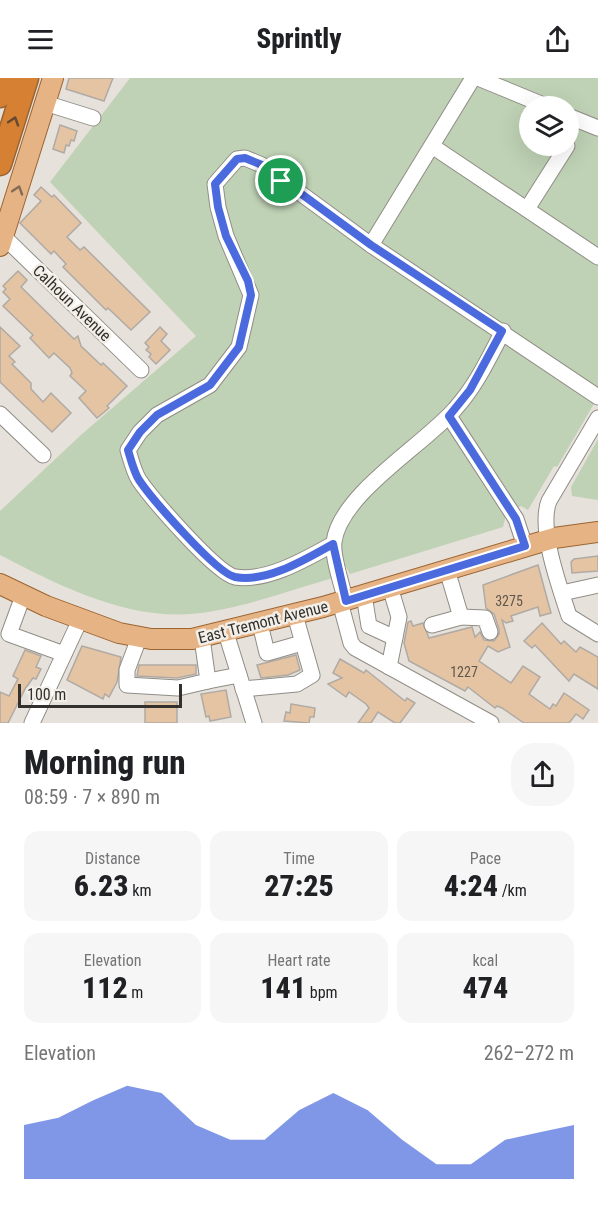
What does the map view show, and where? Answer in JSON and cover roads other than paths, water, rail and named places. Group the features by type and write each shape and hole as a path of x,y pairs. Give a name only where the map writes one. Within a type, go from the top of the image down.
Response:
{"highway":[{"path":"0,96 6,78"},
{"path":"0,164 27,78"}],"main road":[{"path":"2,241 53,78"},
{"name":"East Tremont Avenue","path":"0,584 80,620 139,638 172,640 202,638 295,615 549,539 598,532"}],"street":[{"path":"371,245 473,78"},
{"path":"478,78 522,96"},
{"path":"45,103 93,118"},
{"path":"579,121 598,128"},
{"path":"432,146 598,257"},
{"path":"526,209 560,156"},
{"path":"333,544 272,573 251,577 225,573 172,520 138,479 128,450 140,432 157,415 210,385 239,347 251,295 248,281 226,236 218,207 215,184 237,159 245,158 262,165 371,245 598,397"},
{"name":"Calhoun Avenue","path":"2,241 141,370"},
{"path":"491,723 353,646 350,599 333,544 340,522 351,506 449,416 473,385 502,331"},
{"path":"0,414 44,455"},
{"path":"449,416 516,519 525,546"},
{"path":"598,418 548,504 549,539 570,618 598,634"},
{"path":"447,570 461,617"},
{"path":"562,593 598,585"},
{"path":"389,667 399,617 390,587"},
{"path":"23,596 9,634 64,654"},
{"path":"350,599 369,626 395,638"},
{"path":"139,638 127,670 127,686 178,688 208,681 297,684 312,675 295,615"},
{"path":"432,625 461,617 484,618 490,632"},
{"path":"32,723 80,620"},
{"path":"260,624 267,653 302,644"},
{"path":"226,633 254,723"},
{"path":"202,638 208,681"}]}
